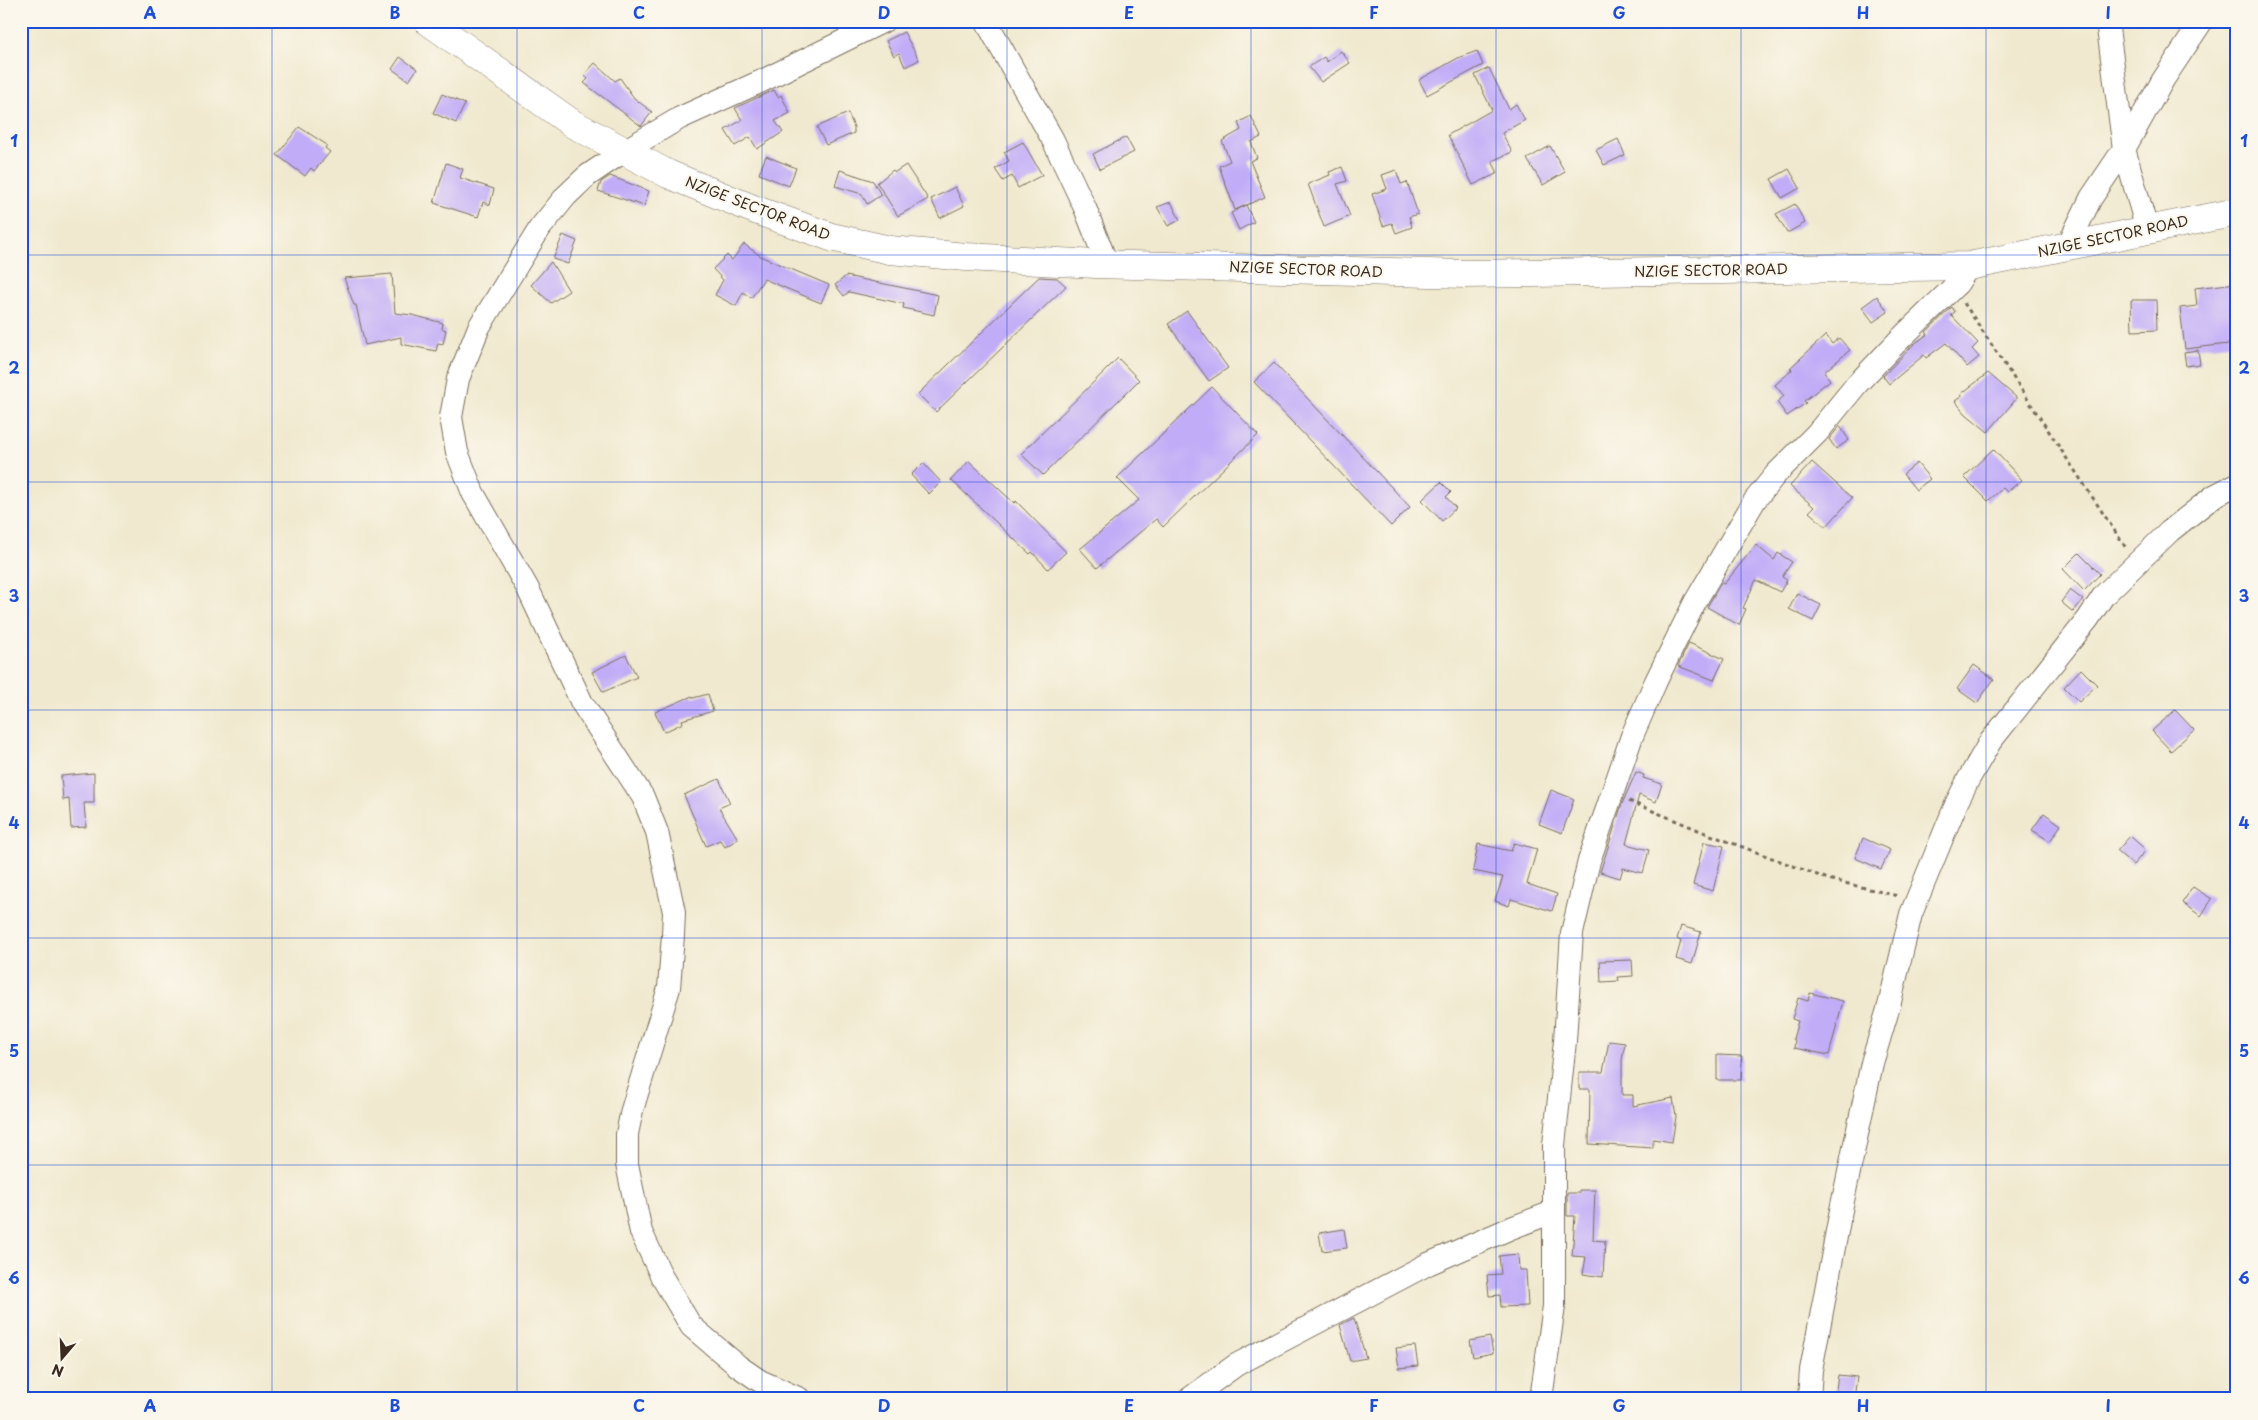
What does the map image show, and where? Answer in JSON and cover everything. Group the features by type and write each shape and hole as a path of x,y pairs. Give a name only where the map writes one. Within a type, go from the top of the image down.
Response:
{"main road":[{"name":"NZIGE SECTOR ROAD","path":"428,21 573,124 677,177 753,209 831,237 890,250 1107,264 1466,274 1961,277 2068,245 2237,212"}],"street":[{"path":"800,1399 760,1381 722,1353 692,1326 662,1277 641,1232 627,1164 627,1134 632,1110 669,988 674,935 674,912 657,832 644,797 582,703 528,589 473,494 457,452 451,417 458,379 480,327 540,228 566,196 587,176 624,150 680,118 764,80 884,21"},
{"path":"986,21 1053,140 1085,208 1107,264"},
{"path":"2108,21 2124,149 2147,229"},
{"path":"2068,245 2091,198 2124,149 2164,80 2202,21"},
{"path":"1541,1399 1554,1306 1554,1145 1565,1041 1572,933 1589,861 1632,736 1695,602 1755,500 1776,474 1817,433 1873,366 1961,277"},
{"path":"1809,1399 1811,1370 1840,1210 1872,1063 1889,1006 1911,914 1957,802 1990,742 2088,620 2104,595 2170,531 2214,496 2237,484"},
{"path":"1189,1399 1236,1365 1428,1264 1553,1212"}],"path":[{"path":"1961,277 2136,563"},
{"path":"1612,794 1708,834 1828,879 1917,900"}],"building":[{"path":"904,32 919,60 905,67 899,53 894,56 886,41"},
{"path":"1341,51 1350,63 1321,82 1309,67 1324,57 1327,62"},
{"path":"1477,51 1483,65 1427,95 1419,80 1458,58"},
{"path":"400,57 417,69 409,81 392,69"},
{"path":"595,63 615,81 620,78 634,98 652,112 641,126 584,83 588,79 584,75"},
{"path":"1489,68 1509,109 1516,104 1525,120 1502,133 1512,152 1492,161 1498,173 1473,185 1448,135 1492,110 1475,75"},
{"path":"774,90 778,97 781,95 790,113 775,121 783,132 757,149 750,137 735,146 725,130 742,120 735,108"},
{"path":"442,94 465,104 456,123 433,113"},
{"path":"848,113 854,127 854,133 826,145 817,127"},
{"path":"1251,116 1261,137 1251,142 1257,158 1250,161 1265,197 1235,210 1219,166 1230,161 1222,141 1241,130 1238,123"},
{"path":"299,127 327,145 325,148 330,152 314,171 311,168 305,176 277,155"},
{"path":"1126,137 1134,152 1100,169 1093,154"},
{"path":"1618,139 1625,155 1604,165 1596,150"},
{"path":"1023,142 1042,175 1018,188 1012,176 1003,181 995,169 1009,161 1004,152"},
{"path":"1550,146 1565,172 1543,185 1527,159"},
{"path":"766,156 796,168 789,186 759,174"},
{"path":"446,163 463,169 460,178 494,189 490,205 483,202 478,217 434,203"},
{"path":"906,165 928,199 898,216 877,183 893,170 895,172"},
{"path":"1342,167 1347,181 1337,184 1350,216 1324,227 1308,184 1330,175 1329,172"},
{"path":"1789,169 1800,188 1782,198 1771,179"},
{"path":"840,170 873,181 881,195 867,204 862,194 835,186"},
{"path":"1396,170 1401,184 1407,182 1418,214 1409,217 1412,227 1396,233 1392,223 1383,226 1372,194 1387,189 1382,175"},
{"path":"610,176 649,191 644,206 598,191 601,182"},
{"path":"955,187 964,206 940,218 931,199"},
{"path":"1171,202 1180,220 1168,226 1157,207"},
{"path":"1795,204 1805,223 1787,233 1776,214"},
{"path":"1246,205 1254,222 1239,230 1231,213"},
{"path":"563,235 577,241 568,264 553,259"},
{"path":"744,244 762,257 829,285 821,303 764,279 751,298 743,292 736,306 715,295 723,280 713,269 727,255 732,260"},
{"path":"551,262 569,291 551,303 531,285"},
{"path":"392,274 395,313 412,315 443,323 442,329 446,330 443,344 438,343 436,351 401,344 401,337 365,345 356,305 354,305 344,278"},
{"path":"846,276 938,295 934,315 903,308 904,304 849,292 844,296 835,285"},
{"path":"1039,277 1057,278 1066,286 936,412 918,394"},
{"path":"2237,283 2237,343 2185,349 2180,308 2197,306 2195,288"},
{"path":"1877,296 1888,312 1873,322 1862,307"},
{"path":"2131,300 2156,300 2157,330 2132,331"},
{"path":"1952,307 1955,312 1951,315 1978,343 1972,349 1979,357 1967,367 1946,343 1926,358 1924,355 1889,384 1883,376 1914,344 1928,334 1926,332"},
{"path":"1187,311 1228,368 1209,381 1168,324"},
{"path":"1826,335 1832,344 1839,338 1850,350 1824,372 1830,380 1804,401 1806,403 1787,416 1777,402 1784,396 1775,385 1792,370 1790,368"},
{"path":"2198,350 2200,364 2186,366 2184,352"},
{"path":"1118,358 1139,380 1043,475 1021,454"},
{"path":"1274,363 1410,507 1391,526 1254,382"},
{"path":"1988,373 2017,398 1988,432 1966,414 1955,401"},
{"path":"1212,387 1258,435 1163,527 1156,519 1097,568 1080,549 1139,500 1117,478"},
{"path":"1840,426 1849,440 1836,449 1829,439"},
{"path":"1993,449 2022,480 2007,492 2003,488 1988,501 1964,477"},
{"path":"969,461 1014,503 1016,501 1066,552 1048,569 1032,552 1030,554 951,480"},
{"path":"1812,462 1852,498 1826,527 1809,512 1814,507 1790,486"},
{"path":"923,463 941,482 929,494 911,475"},
{"path":"1917,463 1930,479 1916,490 1903,474"},
{"path":"1441,482 1451,492 1446,497 1456,508 1442,521 1422,500"},
{"path":"1756,545 1774,560 1778,553 1792,562 1782,577 1787,580 1780,592 1756,580 1743,608 1746,609 1739,625 1707,607 1721,583 1724,584"},
{"path":"2079,553 2100,574 2084,591 2063,569"},
{"path":"2070,590 2083,600 2073,612 2061,602"},
{"path":"1797,593 1821,605 1813,621 1789,609"},
{"path":"1689,643 1724,659 1714,680 1678,666"},
{"path":"626,655 637,677 603,692 592,672"},
{"path":"1974,665 1994,679 1977,703 1957,689"},
{"path":"2081,669 2097,685 2079,702 2064,687"},
{"path":"708,694 713,711 682,720 683,723 664,732 655,712 692,696 693,698"},
{"path":"2175,710 2194,730 2171,751 2152,731"},
{"path":"1636,772 1644,775 1643,778 1662,784 1656,802 1639,795 1626,844 1649,850 1643,873 1623,868 1620,878 1600,872 1622,804"},
{"path":"94,773 94,803 84,803 86,827 71,828 69,799 63,800 61,776"},
{"path":"719,779 730,803 719,808 738,839 725,847 720,840 706,846 684,795"},
{"path":"1551,790 1574,799 1562,833 1539,824"},
{"path":"2044,813 2061,825 2050,841 2032,830"},
{"path":"2130,836 2146,850 2133,865 2117,851"},
{"path":"1863,838 1890,850 1881,869 1855,858"},
{"path":"1704,842 1724,846 1713,891 1693,885"},
{"path":"1514,843 1537,849 1527,884 1557,894 1552,911 1511,899 1509,906 1495,901 1503,877 1473,871 1478,844 1511,851"},
{"path":"2193,887 2212,899 2201,916 2182,903"},
{"path":"1681,926 1701,932 1692,964 1676,959 1681,941 1677,939"},
{"path":"1632,960 1633,976 1618,977 1619,981 1601,982 1600,961"},
{"path":"1810,993 1843,1001 1829,1055 1794,1048 1795,1040 1793,1039 1798,1021 1792,1019 1798,998 1808,1001"},
{"path":"1609,1041 1625,1043 1622,1060 1622,1095 1633,1095 1633,1106 1673,1098 1676,1117 1672,1142 1653,1139 1653,1148 1589,1144 1590,1089 1579,1089 1579,1072 1603,1072"},
{"path":"1717,1055 1742,1056 1741,1080 1717,1080"},
{"path":"1579,1190 1595,1190 1593,1240 1605,1241 1603,1277 1583,1274 1586,1257 1572,1256 1575,1216 1567,1216 1567,1193 1579,1193"},
{"path":"1344,1229 1347,1248 1322,1251 1319,1233"},
{"path":"1518,1254 1519,1270 1526,1270 1528,1306 1501,1307 1500,1295 1489,1296 1487,1275 1501,1274 1499,1256"},
{"path":"1354,1318 1366,1358 1350,1361 1340,1325"},
{"path":"1490,1337 1493,1353 1473,1357 1470,1341"},
{"path":"1415,1346 1418,1366 1399,1368 1396,1348"},
{"path":"1838,1375 1857,1377 1854,1399 1835,1397"}]}
